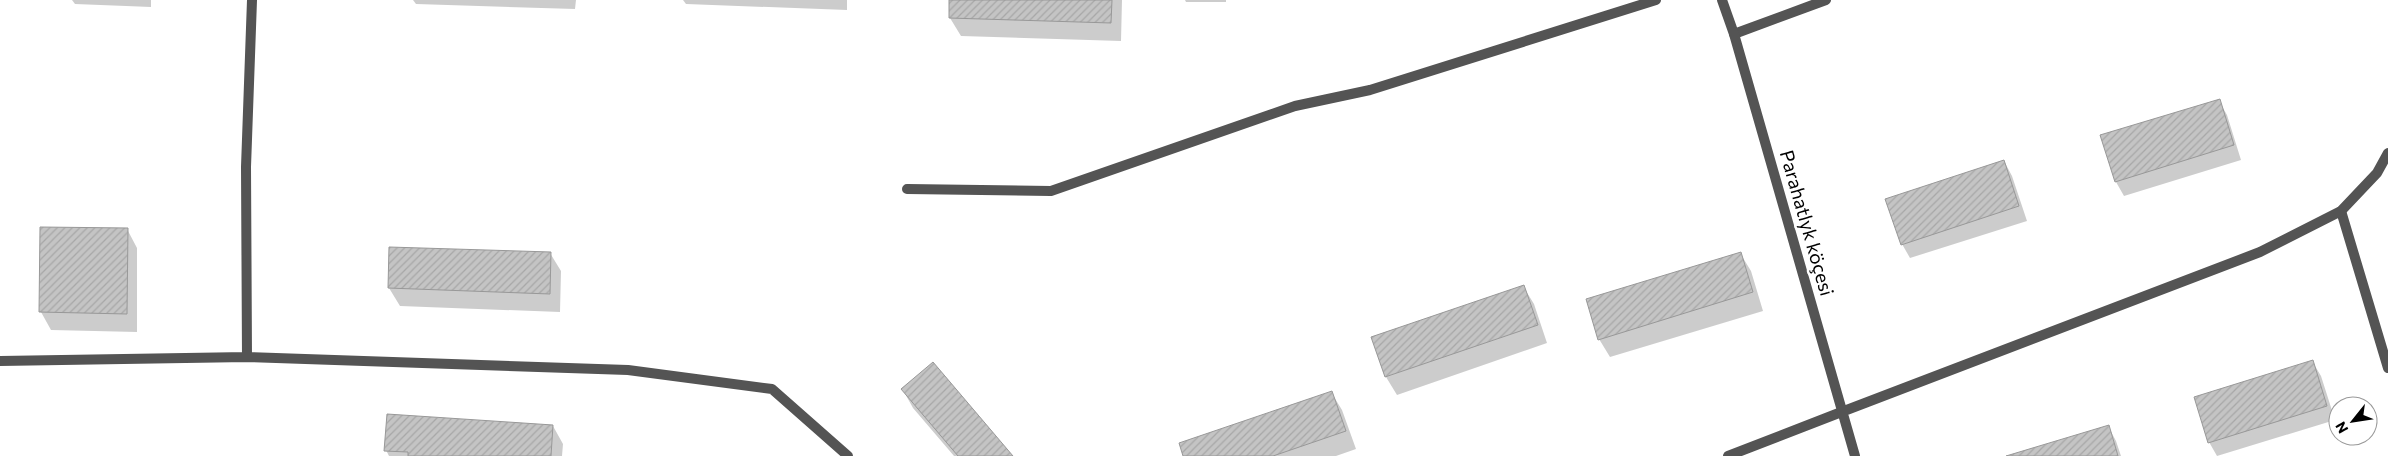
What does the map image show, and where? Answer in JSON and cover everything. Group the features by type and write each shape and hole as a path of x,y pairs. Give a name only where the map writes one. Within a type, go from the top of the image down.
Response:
{"street":[{"path":"246,357 246,167 252,0"},
{"path":"907,189 1051,191 1295,106 1370,90 1656,0"},
{"name":"Parahatlyk köçesi","path":"1722,0 1734,34 1844,411 1855,456"},
{"path":"1734,34 1826,0"},
{"path":"1728,456 2260,252 2342,211 2378,173 2388,153"},
{"path":"2342,211 2388,368"},
{"path":"0,361 246,357 628,370 772,389 848,456"}],"building":[{"path":"949,0 1112,0 1111,23 949,18"},
{"path":"2220,99 2234,145 2115,182 2100,135"},
{"path":"2004,160 2019,206 1901,245 1885,199"},
{"path":"40,227 128,228 127,314 39,312"},
{"path":"389,247 551,252 550,294 388,288"},
{"path":"1741,252 1753,292 1598,340 1586,299"},
{"path":"1524,285 1538,325 1385,377 1371,337"},
{"path":"2313,360 2327,406 2208,443 2194,397"},
{"path":"933,362 1013,456 958,456 901,389"},
{"path":"1332,391 1346,431 1273,456 1183,456 1179,443"},
{"path":"387,414 553,425 551,456 408,456 408,452 384,451"},
{"path":"2109,425 2118,456 2006,456"}]}
